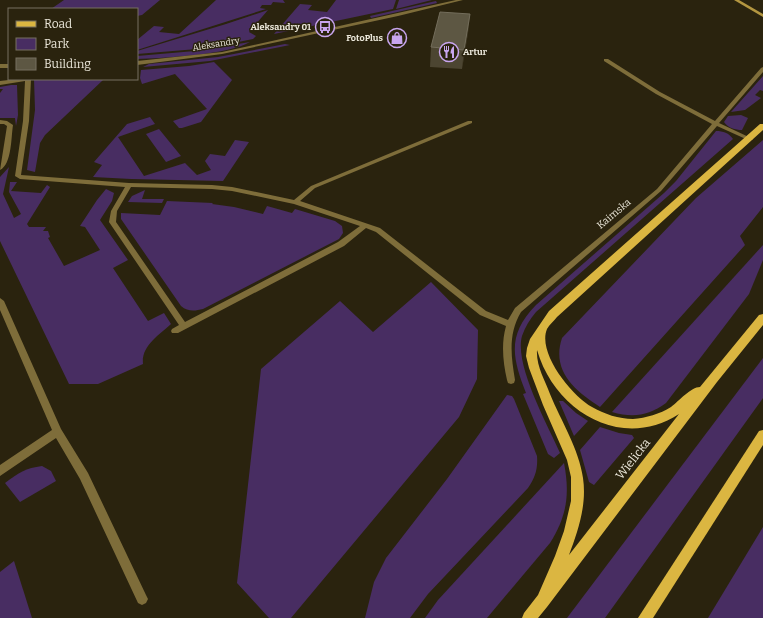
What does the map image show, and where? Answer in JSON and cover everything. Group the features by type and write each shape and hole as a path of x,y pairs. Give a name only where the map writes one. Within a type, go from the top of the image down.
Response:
{"main road":[{"path":"542,602 572,528 578,485 572,457 548,404 533,363 531,354 532,346 553,314 763,126"},
{"name":"Wielicka","path":"529,618 713,379 763,318"},
{"path":"542,330 540,338 544,357 558,382 566,394 599,418 624,424 641,424 664,417 677,409 713,379"},
{"path":"645,618 763,436"}],"street":[{"name":"Aleksandry","path":"138,63 222,53 461,0"},
{"path":"736,0 763,16"},
{"path":"606,60 662,96 714,124 750,138"},
{"name":"Kaimska","path":"511,380 505,354 507,331 509,324 518,310 659,190 714,124 763,69"},
{"path":"0,83 21,80"},
{"path":"28,80 26,122 18,176 129,185 232,189 295,202 378,230 484,313 509,324"},
{"path":"0,122 5,122 10,125 5,162 0,168"},
{"path":"295,202 313,187 470,122"},
{"path":"129,185 114,211 112,222 184,326"},
{"path":"174,331 341,244 366,225"},
{"path":"0,301 57,432 84,476 142,599"},
{"path":"0,471 57,432"}],"green space":[{"path":"64,0 160,0 142,15 138,16 138,8 52,8"},
{"path":"216,0 283,0 285,3 273,2 271,5 262,5 260,8 266,9 138,50 138,39 154,26 164,27 159,32 179,34"},
{"path":"336,0 396,0 393,9 274,34 300,4 312,5 308,10 327,12"},
{"path":"399,0 432,0 396,9"},
{"path":"436,1 437,3 371,18 370,16"},
{"path":"268,10 249,32 256,36 253,39 209,48 138,54 138,51"},
{"path":"250,42 227,50 212,53 179,57 138,59 138,56 195,51"},
{"path":"285,44 290,45 210,61 143,67 149,64 218,57"},
{"path":"214,62 232,80 201,122 182,128 179,128 173,121 207,109 175,74 142,84 140,78 141,70 189,66"},
{"path":"763,76 763,91 760,90 755,95 761,98 745,110 731,112"},
{"path":"34,80 103,80 45,135 40,143 35,172 27,170 35,110"},
{"path":"17,85 18,115 16,126 15,118 0,118 0,93 3,89 0,89 0,87"},
{"path":"741,115 748,118 742,130 732,128 724,122 728,116"},
{"path":"150,117 155,124 118,137 144,176 185,163 197,175 211,170 205,161 210,154 225,156 235,140 249,142 223,181 93,177 102,165 94,162 127,124"},
{"path":"159,129 181,156 166,162 146,134"},
{"path":"716,131 726,133 733,139 536,312 525,329 522,336 521,348 523,363 527,378 560,453 554,458 548,454 523,394 526,393 515,357 516,337 520,326 536,305 664,193 676,181"},
{"path":"763,140 763,207 740,236 745,245 600,407 574,387 563,370 559,350 562,338 696,198"},
{"path":"9,167 3,194 14,218 21,214 9,192 10,182 17,182 11,191 41,193 47,185 50,187 27,224 29,227 46,227 43,231 48,231 50,237 48,238 64,266 100,250 85,227 80,226 106,189 114,193 112,201 100,220 128,260 113,268 148,321 164,313 171,324 148,346 143,358 143,364 98,384 69,384 0,241 0,177"},
{"path":"145,190 142,199 164,199 162,203 128,202 132,196"},
{"path":"167,201 213,203 212,204 234,207 263,214 267,206 292,213 295,209 335,221 342,226 343,233 339,239 203,309 194,311 181,306 121,219 121,213 160,215"},
{"path":"763,245 763,260 749,294 666,403 653,411 640,415 627,415 612,412"},
{"path":"431,282 478,330 477,379 459,417 291,618 269,618 237,583 261,369 340,301 373,332"},
{"path":"763,358 763,398 605,618 567,618"},
{"path":"507,395 512,396 514,399 537,456 534,477 528,488 428,594 410,618 365,618 374,582 386,558 447,479"},
{"path":"559,401 563,401 576,413 588,421 574,436"},
{"path":"600,427 619,433 632,435 634,438 594,485 589,482 580,450"},
{"path":"564,463 567,485 566,504 556,533 550,543 487,618 425,618 438,600"},
{"path":"42,466 51,471 56,481 20,502 5,483 22,472 31,468"},
{"path":"763,527 763,618 708,618"},
{"path":"14,561 32,618 0,618 0,572"}],"building":[{"path":"440,12 470,14 464,50 431,47"}],"place":[{"name":"Aleksandry 01","path":"325,27"},
{"name":"FotoPlus","path":"397,38"},
{"name":"Artur","path":"449,52"}]}
